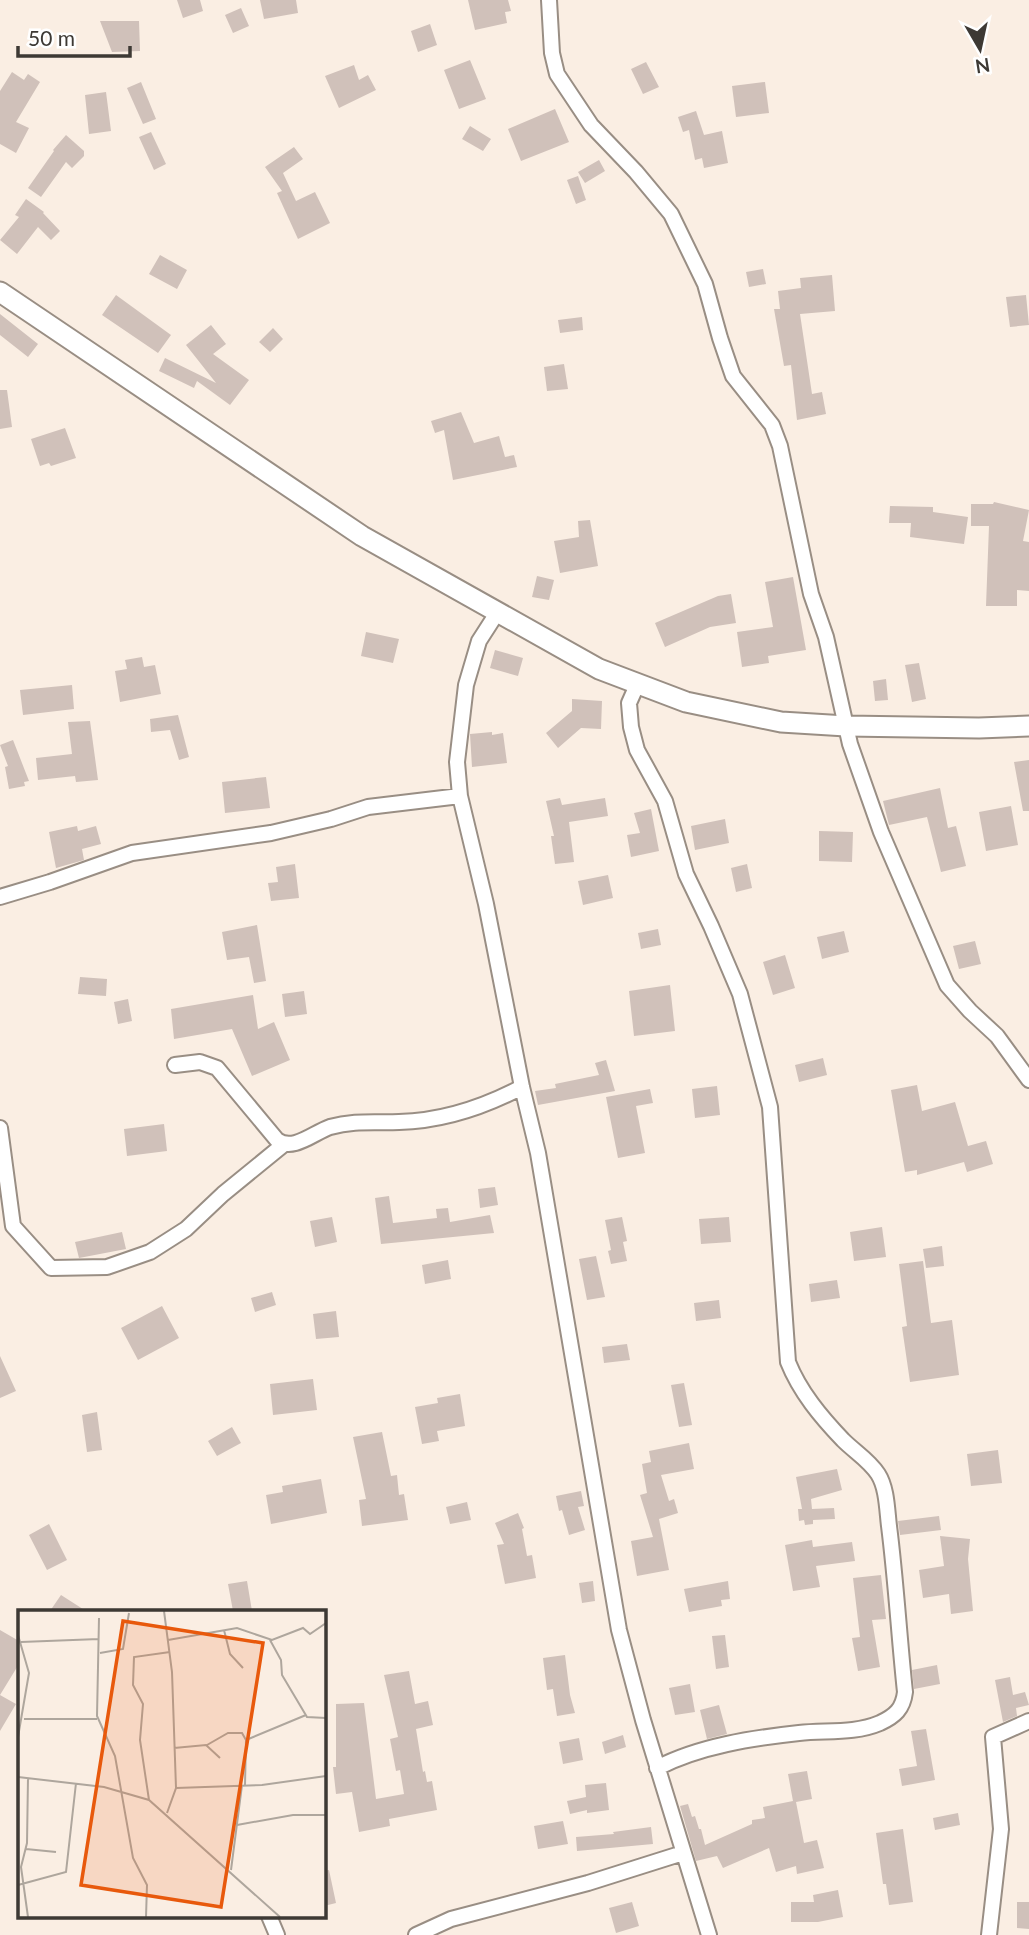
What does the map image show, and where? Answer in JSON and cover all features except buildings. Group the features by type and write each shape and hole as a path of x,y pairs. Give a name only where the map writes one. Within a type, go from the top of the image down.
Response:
{"main road":[{"path":"0,292 362,536 599,669 686,702 781,722 846,726 1029,726"}],"street":[{"path":"549,0 556,74 591,125 671,214 705,284 733,376 772,425 780,446 811,594 826,637 850,744 881,832 947,985 997,1036 1029,1080"},
{"path":"497,613 479,641 466,685 457,762 460,796 486,904 522,1087 538,1153 620,1630 657,1768 709,1935"},
{"path":"637,685 629,703 637,750 665,801 686,874 740,994 770,1107 788,1362 796,1382 806,1396 844,1441 869,1462 880,1476 884,1491 905,1692 899,1712 877,1724 849,1730 800,1733 725,1746 673,1760 657,1768"},
{"path":"0,897 132,853 271,832 378,805 460,796"},
{"path":"175,1065 200,1062 217,1068 283,1144"},
{"path":"0,1128 6,1228 51,1268 107,1267 150,1252 186,1229 283,1144 296,1143 345,1123 399,1122 450,1115 494,1102 522,1087"},
{"path":"989,1935 1001,1829 993,1737 1029,1721"},
{"path":"416,1935 451,1919 588,1883 682,1853"},
{"path":"270,1918 277,1935"}]}
